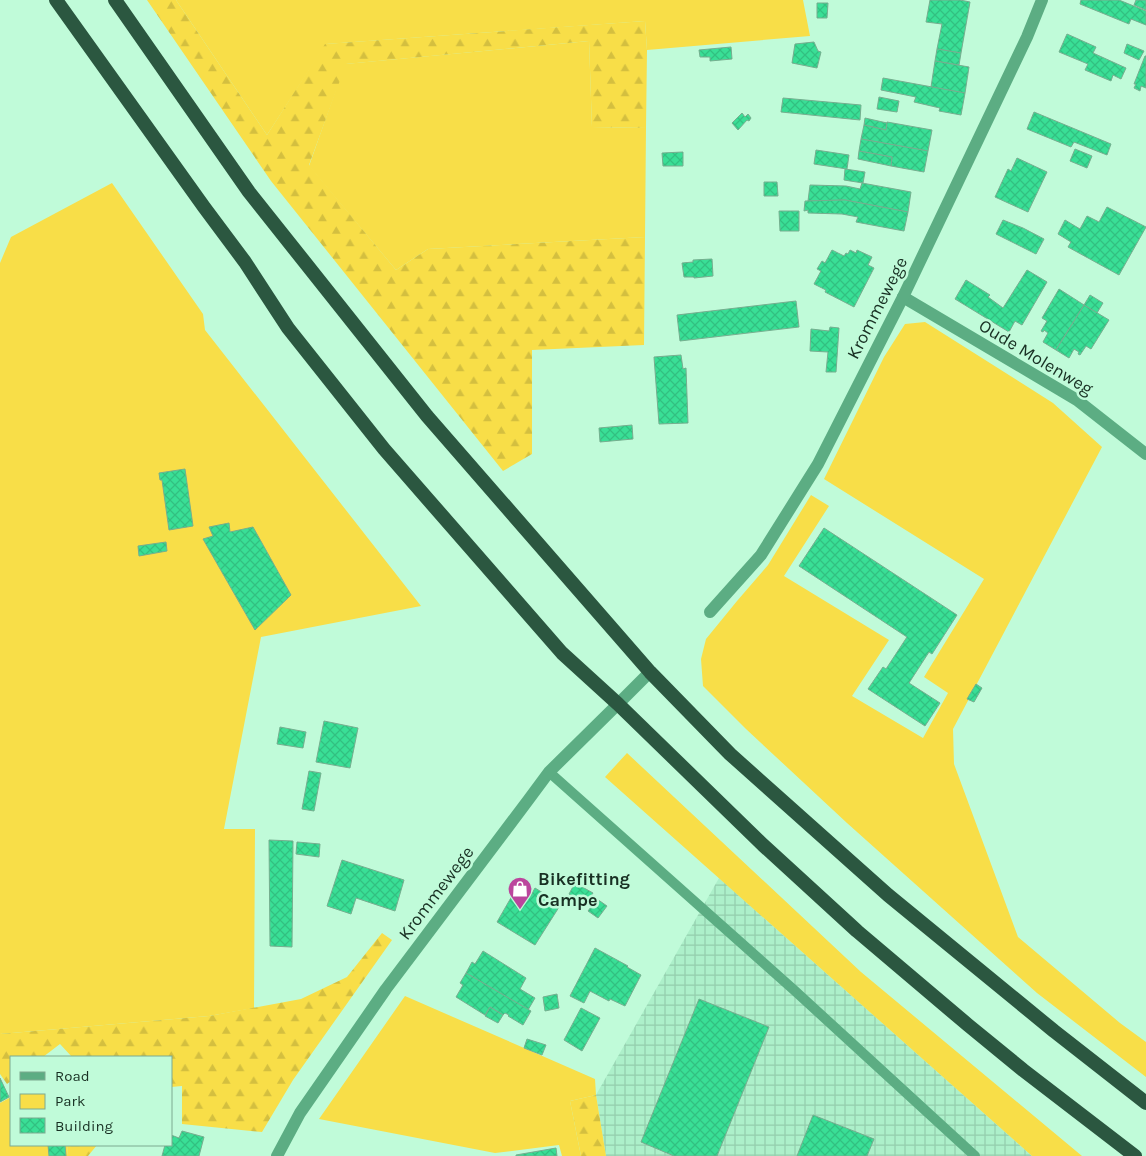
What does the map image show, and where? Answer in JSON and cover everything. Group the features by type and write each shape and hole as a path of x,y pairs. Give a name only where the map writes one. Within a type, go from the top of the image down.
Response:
{"highway":[{"path":"56,0 245,262 288,328 378,442 562,653 618,704 756,838 857,930 968,1026 1134,1156"},
{"path":"115,0 249,192 414,400 650,672 730,754 888,895 1054,1031 1146,1103"}],"street":[{"name":"Krommewege","path":"710,612 761,555 813,472 903,297 1027,37 1042,0"},
{"name":"Oude Molenweg","path":"903,297 1077,400 1146,454"},
{"name":"Krommewege","path":"277,1156 300,1114 386,990 550,772 650,672"}],"lane":[{"path":"550,772 794,990 975,1156"}],"shaded area":[{"path":"719,878 1032,1156 606,1156 596,1095"}],"green space":[{"path":"147,0 176,0 267,135 325,44 645,21 647,50 646,128 592,127 589,41 346,64 309,165 396,270 428,249 645,237 644,345 532,350 532,454 503,471 271,181"},
{"path":"176,0 803,0 810,36 647,50 645,21 326,44 267,135"},
{"path":"589,41 592,127 646,128 645,237 428,249 396,270 309,166 345,64"},
{"path":"112,183 203,314 205,330 421,606 261,637 224,829 255,829 254,1008 209,1016 0,1034 0,263 11,237"},
{"path":"925,322 1053,403 1102,447 953,729 954,764 1018,937 1120,1023 1146,1042 1146,1077 1037,993 847,823 746,729 703,686 701,659 706,639 768,565 811,495 829,506 784,576 889,640 852,696 923,738 948,693 924,677 984,579 824,479 884,357 905,324"},
{"path":"627,753 861,972 1082,1156 1032,1156 605,777"},
{"path":"382,933 392,940 293,1080 262,1132 182,1124 182,1086 172,1087 172,1056 71,1056 60,1044 44,1056 10,1056 10,1082 7,1084 0,1074 0,1034 209,1016 301,999 347,977"},
{"path":"405,996 595,1079 596,1095 570,1101 581,1156 562,1156 559,1145 495,1153 319,1119"},
{"path":"596,1095 606,1156 581,1156 570,1101"},
{"path":"10,1098 10,1146 68,1146 67,1156 0,1156 0,1103"},
{"path":"68,1146 96,1146 88,1156 67,1156"}],"building":[{"path":"930,0 970,2 961,53 937,49 942,24 926,22"},
{"path":"1081,0 1119,0 1146,11 1146,25 1131,19 1129,24 1080,4"},
{"path":"1136,0 1146,0 1146,10 1134,5"},
{"path":"817,3 828,3 827,18 817,18"},
{"path":"1067,34 1096,47 1093,53 1126,68 1121,79 1113,75 1111,81 1085,70 1088,64 1059,52"},
{"path":"814,42 818,51 821,52 817,68 792,63 795,44"},
{"path":"1127,44 1144,51 1139,60 1124,53"},
{"path":"731,47 732,59 710,61 710,57 700,57 699,50"},
{"path":"937,49 961,53 959,65 935,61"},
{"path":"1145,56 1146,88 1141,86 1140,91 1134,88 1136,84 1134,84"},
{"path":"935,61 969,67 965,93 931,87"},
{"path":"883,78 965,93 961,115 939,111 940,108 914,102 916,97 881,90"},
{"path":"879,97 899,101 897,112 877,109"},
{"path":"783,98 861,105 860,120 781,112"},
{"path":"1034,112 1111,144 1107,155 1074,142 1071,147 1027,129"},
{"path":"742,113 745,117 748,114 751,118 738,130 732,123"},
{"path":"865,118 887,123 886,130 864,125"},
{"path":"887,122 932,130 928,151 861,139 864,125 886,130"},
{"path":"861,139 928,151 924,172 891,166 892,157 859,151"},
{"path":"1075,149 1092,156 1087,168 1070,161"},
{"path":"816,150 849,155 847,169 814,164"},
{"path":"859,151 892,157 891,166 858,159"},
{"path":"683,152 683,166 663,166 662,153"},
{"path":"1017,158 1047,172 1028,212 995,197 1008,169 1011,171"},
{"path":"845,169 865,172 863,183 844,180"},
{"path":"764,182 777,182 778,196 764,196"},
{"path":"862,183 911,192 908,212 845,200 808,201 810,185 846,186 860,189"},
{"path":"845,200 908,212 904,231 856,222 858,217 842,214 808,213 808,210 804,211 805,201"},
{"path":"1107,207 1146,227 1119,275 1068,247 1071,242 1058,234 1065,220 1080,229 1087,216 1099,222"},
{"path":"779,211 799,211 799,231 780,231"},
{"path":"1003,220 1044,239 1036,254 996,234"},
{"path":"832,250 844,256 850,250 856,253 857,250 872,257 868,265 874,268 854,307 814,284 821,271 817,269 822,261 825,263"},
{"path":"712,259 713,276 684,277 682,263 693,262 693,260"},
{"path":"1027,270 1047,282 1022,325 1015,321 1009,332 955,299 966,280 990,295 988,297 1003,308"},
{"path":"1059,289 1084,305 1056,350 1043,342 1048,333 1044,330 1043,332 1041,331 1047,321 1042,318"},
{"path":"1090,295 1103,303 1097,313 1084,305"},
{"path":"796,301 799,327 680,341 677,315"},
{"path":"1084,305 1109,320 1091,349 1086,346 1080,355 1074,349 1069,358 1056,350"},
{"path":"830,327 839,328 836,372 826,372 828,352 810,351 811,329 829,331"},
{"path":"681,355 683,369 686,368 688,423 659,424 654,357"},
{"path":"632,425 633,439 600,442 599,428"},
{"path":"185,469 193,526 169,530 162,480 160,480 159,473"},
{"path":"229,523 230,532 253,527 291,595 255,630 203,539 213,536 209,527"},
{"path":"824,528 957,615 932,654 929,652 909,683 940,703 925,726 868,689 883,667 886,669 907,637 799,566"},
{"path":"166,542 167,551 139,556 138,546"},
{"path":"976,684 982,688 974,702 967,699"},
{"path":"324,721 358,728 350,768 316,762"},
{"path":"280,727 306,732 303,748 277,744"},
{"path":"309,771 321,773 314,811 302,809"},
{"path":"269,840 293,841 292,947 270,946"},
{"path":"297,842 320,844 319,857 296,854"},
{"path":"342,860 404,880 395,911 356,898 351,914 327,906"},
{"path":"575,883 593,893 586,904 569,894"},
{"path":"535,888 561,904 535,945 497,922 516,889 530,897"},
{"path":"597,899 607,906 598,918 588,911"},
{"path":"595,948 641,975 625,1006 610,999 609,1001 590,991 584,1003 570,996"},
{"path":"483,951 526,978 520,989 535,998 528,1010 466,973 472,962 475,964"},
{"path":"466,973 531,1011 523,1025 509,1015 505,1013 503,1015 490,1007 485,1015 456,997 463,985 460,983"},
{"path":"557,994 559,1008 545,1011 543,997"},
{"path":"699,999 769,1027 717,1156 674,1156 641,1142"},
{"path":"490,1007 503,1015 498,1023 485,1016"},
{"path":"581,1008 600,1018 582,1051 564,1040"},
{"path":"527,1039 546,1045 542,1055 524,1048"},
{"path":"0,1078 9,1097 0,1102"},
{"path":"813,1115 874,1139 867,1156 797,1156"},
{"path":"182,1131 204,1137 199,1156 162,1156 165,1146 172,1146 172,1135 179,1138"},
{"path":"48,1146 65,1146 66,1156 49,1156"},
{"path":"556,1148 557,1156 516,1156 516,1155"}],"place":[{"name":"Bikefitting Campe","path":"520,910"}]}
